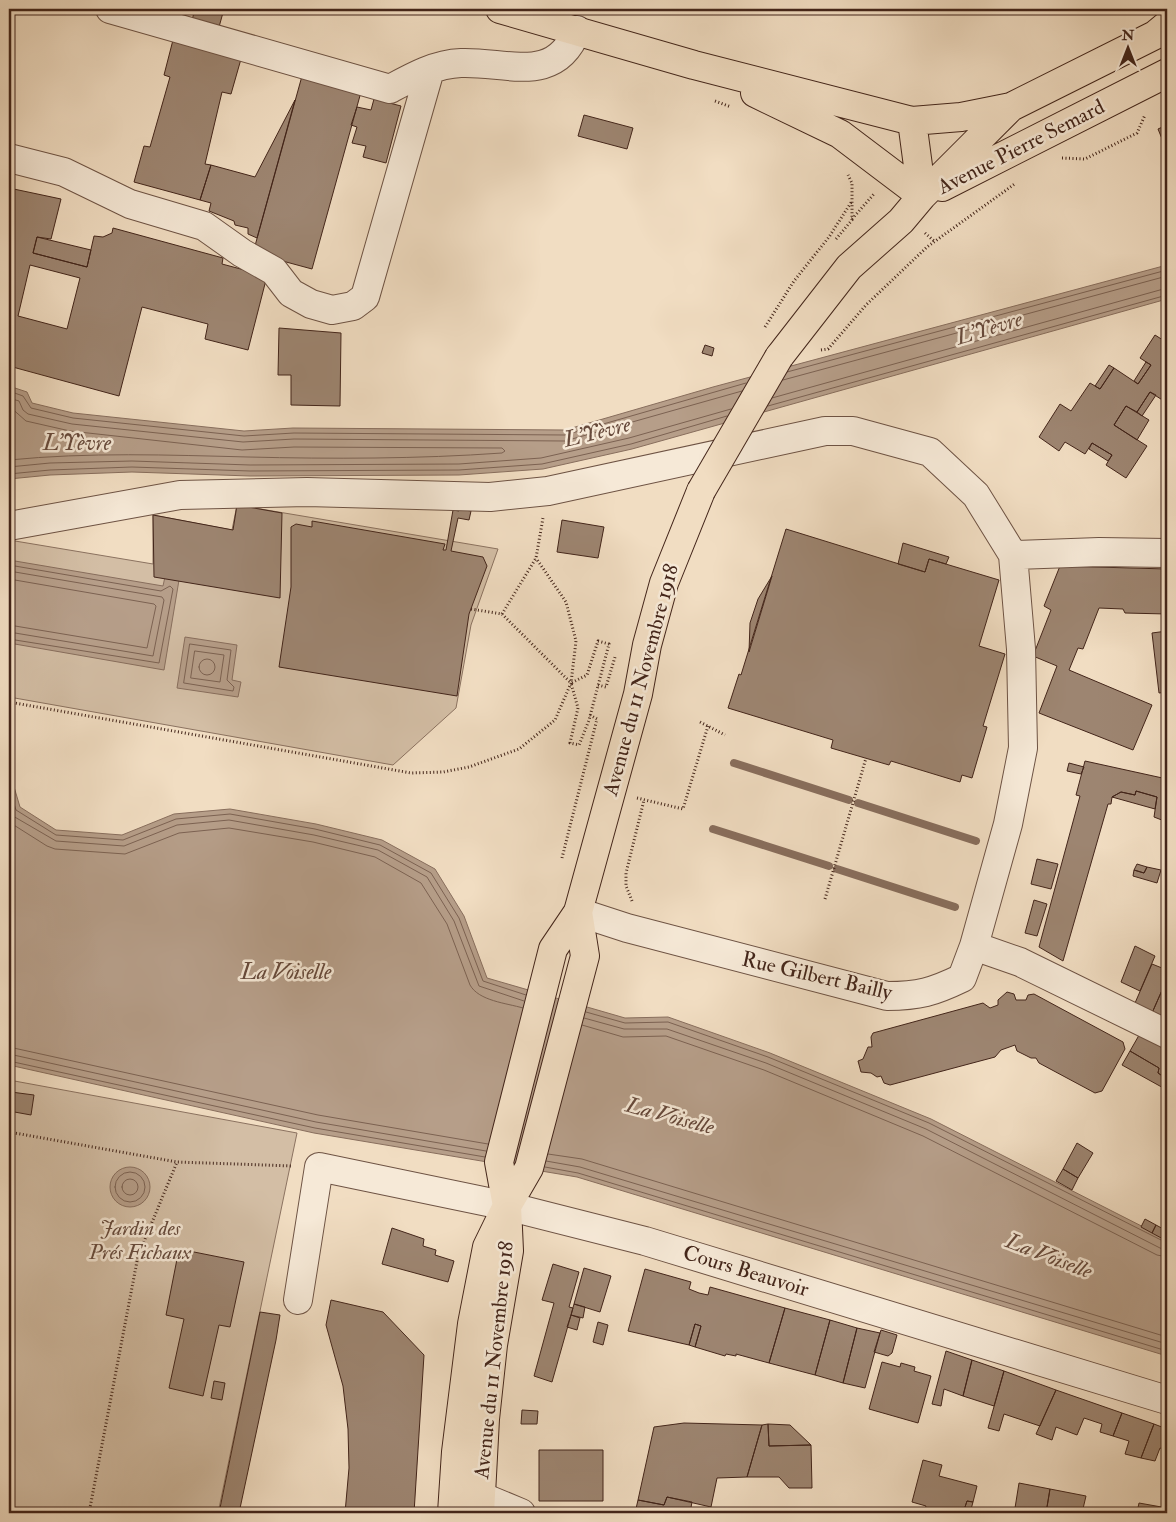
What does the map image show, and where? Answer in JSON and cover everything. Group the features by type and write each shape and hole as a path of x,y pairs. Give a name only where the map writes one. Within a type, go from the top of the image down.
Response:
{"main road":[{"name":"Avenue Pierre Semard","path":"500,9 694,65 912,121 961,117 1011,107 1155,35 1167,25"},
{"name":"Avenue Pierre Semard","path":"694,65 840,134 922,196 1025,146 1167,73"},
{"name":"Avenue du 11 Novembre 1918","path":"480,1504 493,1345 509,1251 506,1206 499,1162 553,949 578,912 638,694 647,645 664,583 701,491 779,357 849,267 901,221 922,196 1011,107"},
{"path":"912,121 922,196"},
{"name":"Avenue du 11 Novembre 1918","path":"452,1513 456,1452 472,1324 487,1247 506,1206 530,1168 585,956 578,912"}],"street":[{"path":"110,9 390,89 421,72 460,63 527,68 555,61 570,46 577,30"},
{"path":"9,158 64,172 130,204 204,226 242,253 274,271 291,293 311,304 332,310 352,306 365,297 430,70"},
{"path":"9,526 180,495 307,492 490,497 548,491 825,431 853,431 930,452 976,495 1013,555 1100,552 1167,553"},
{"name":"Rue Gilbert Bailly","path":"578,912 627,928 887,996 915,996 937,990 962,978 974,946 1008,824 1023,748 1021,649 1013,555"},
{"path":"974,946 1020,962 1167,1034"},
{"path":"298,1300 319,1167"},
{"name":"Cours Beauvoir","path":"319,1167 506,1206 645,1241 1167,1400"},
{"path":"480,1504 521,1513"}],"path":[{"path":"713,100 740,110"},
{"path":"1053,158 1085,159 1137,134 1148,108"},
{"path":"830,246 852,220 852,183 844,169"},
{"path":"779,357 828,349 866,305 926,247 1019,180"},
{"path":"840,219 853,199"},
{"path":"502,614 536,558 548,491"},
{"path":"9,702 411,773 443,772 469,767 519,749 556,720 571,684 576,641 566,602 536,558"},
{"path":"471,609 502,614 571,684 578,708 570,743 579,745 590,715 609,644 598,641 587,675 571,684"},
{"path":"561,861 597,719 590,715"},
{"path":"700,722 725,735"},
{"path":"632,903 626,886 626,873 644,800 684,809 708,726"},
{"path":"826,899 866,758"},
{"path":"9,1132 178,1162 319,1167"},
{"path":"89,1513 138,1256 178,1162"},
{"path":"9,1508 11,1513"}],"green space":[{"path":"237,505 498,549 471,625 456,708 393,765 9,697 9,540 153,564 153,515 232,530"},
{"name":"Jardin des Prés Fichaux","path":"9,1080 297,1133 218,1513 9,1513"}],"water":[{"name":"L'Yèvre","path":"1167,265 1167,299 632,449 543,469 459,475 250,476 132,472 50,475 9,479 9,386 27,392 32,403 73,413 244,431 293,428 565,430 713,387"},
{"path":"9,560 163,586 166,572 180,574 164,670 9,643"},
{"path":"185,637 237,645 232,680 241,682 238,697 177,688"},
{"name":"La Voiselle","path":"9,770 20,807 56,830 122,835 174,814 230,809 316,824 382,840 435,869 464,916 487,978 625,1018 668,1017 770,1053 931,1119 1167,1239 1167,1356 577,1177 314,1133 9,1065"},
{"path":"130,1167 144,1173 150,1187 144,1201 130,1207 116,1201 110,1187 116,1173"}],"building":[{"path":"195,9 224,9 219,27 192,20"},
{"path":"173,40 241,59 231,94 222,92 205,164 211,165 200,200 134,182 144,146 150,147 170,77 164,75"},
{"path":"302,76 361,92 312,269 253,253"},
{"path":"374,99 401,106 386,163 363,157 366,146 352,143 357,127 351,125 357,107 371,110"},
{"path":"295,100 257,238 248,234 248,228 235,225 234,221 209,211 211,203 200,200 211,165 255,177"},
{"path":"584,115 633,128 627,149 578,136"},
{"path":"1167,125 1167,151 1158,129"},
{"path":"9,188 61,199 51,239 37,237 33,253 87,267 94,236 103,237 112,233 113,228 223,258 222,264 267,276 248,350 205,339 208,324 142,307 119,396 9,366","holes":["30,265 80,278 67,329 18,316"]},
{"path":"37,237 91,250 87,267 33,253"},
{"path":"279,328 341,333 340,406 291,405 291,375 278,375"},
{"path":"1155,335 1166,342 1167,340 1167,403 1150,392 1137,412 1126,406 1114,425 1147,446 1126,478 1106,465 1112,455 1092,443 1085,454 1065,442 1059,451 1039,437 1060,404 1071,411 1090,383 1100,389 1114,368 1138,384 1151,365 1140,358"},
{"path":"705,345 714,348 712,356 702,353"},
{"path":"1146,362 1151,365 1138,384 1134,381"},
{"path":"1109,365 1114,368 1100,389 1095,386"},
{"path":"1150,392 1156,395 1142,416 1137,412"},
{"path":"1126,406 1149,420 1137,440 1114,425"},
{"path":"1092,443 1112,455 1108,461 1089,449"},
{"path":"237,505 282,513 280,598 154,577 153,515 233,530"},
{"path":"459,509 471,511 469,520 458,518 451,551 483,557 487,566 469,614 457,696 279,667 291,587 291,527 296,524 312,527 312,521 445,544 443,550 446,550 453,510 459,511"},
{"path":"562,520 604,527 598,558 557,552"},
{"path":"786,529 925,572 929,559 999,580 979,646 1005,654 983,726 987,727 972,778 962,775 960,782 891,761 889,765 831,748 833,740 728,708 739,674 741,675"},
{"path":"903,543 949,557 946,564 929,559 925,572 898,564"},
{"path":"1060,566 1167,569 1167,614 1125,613 1123,609 1099,608 1083,649 1078,648 1069,670 1152,705 1133,750 1039,713 1057,666 1033,656 1051,610 1044,606"},
{"path":"772,576 749,652 750,623 758,599"},
{"path":"1167,631 1167,692 1159,693 1152,633"},
{"path":"1085,761 1167,779 1167,822 1154,817 1157,797 1136,791 1135,795 1121,792 1112,797 1111,804 1108,804 1063,961 1039,947 1080,796 1076,795"},
{"path":"1069,763 1084,767 1081,774 1067,771"},
{"path":"1136,791 1157,797 1155,809 1112,797 1121,792 1135,795"},
{"path":"1037,859 1058,864 1051,889 1031,884"},
{"path":"1137,864 1147,867 1144,873 1134,870"},
{"path":"1147,867 1161,870 1157,883 1133,876 1134,870 1144,873"},
{"path":"1034,900 1047,904 1037,936 1025,933"},
{"path":"1135,946 1155,956 1140,991 1121,982"},
{"path":"1167,956 1167,979 1152,1013 1135,1003 1152,964 1162,968"},
{"path":"1167,979 1167,1022 1152,1013"},
{"path":"1007,992 1014,994 1016,1000 1026,1000 1028,995 1034,994 1123,1042 1125,1049 1102,1091 1095,1093 1039,1063 1036,1058 1031,1058 1017,1051 1015,1045 1001,1050 995,1057 890,1085 884,1083 881,1076 877,1077 871,1073 861,1072 858,1061 863,1059 868,1047 872,1047 871,1037 873,1033 983,1003 990,1008 998,1005 998,1000"},
{"path":"1142,1030 1167,1044 1167,1079 1158,1073 1159,1068 1130,1051"},
{"path":"1130,1051 1159,1068 1158,1073 1167,1079 1167,1090 1122,1065"},
{"path":"11,1092 34,1095 31,1115 9,1111"},
{"path":"1077,1143 1093,1153 1078,1178 1063,1169"},
{"path":"1063,1169 1078,1178 1072,1190 1056,1181"},
{"path":"1145,1219 1156,1225 1152,1233 1141,1227"},
{"path":"1156,1225 1167,1231 1165,1240 1152,1233"},
{"path":"392,1228 424,1239 423,1246 436,1250 435,1255 454,1261 448,1282 382,1264"},
{"path":"179,1249 244,1262 230,1327 219,1325 203,1396 169,1388 184,1319 166,1315"},
{"path":"553,1264 579,1272 569,1307 573,1308 552,1382 534,1376 554,1303 542,1300"},
{"path":"584,1268 611,1276 600,1312 574,1304"},
{"path":"645,1269 691,1282 689,1289 699,1293 708,1295 710,1287 785,1308 769,1363 736,1354 736,1356 726,1354 725,1356 695,1347 701,1326 695,1324 689,1345 628,1331"},
{"path":"331,1300 383,1312 424,1355 414,1513 345,1513 349,1468 348,1429 343,1386 326,1325"},
{"path":"574,1304 585,1307 583,1318 571,1315"},
{"path":"785,1308 830,1320 815,1375 769,1363"},
{"path":"260,1312 280,1315 276,1340 239,1513 219,1513"},
{"path":"571,1315 580,1318 577,1330 567,1327"},
{"path":"830,1320 857,1328 843,1383 815,1375"},
{"path":"598,1322 608,1325 603,1345 593,1342"},
{"path":"695,1324 701,1326 695,1347 689,1345"},
{"path":"857,1328 880,1333 865,1388 843,1383"},
{"path":"881,1330 897,1335 892,1353 888,1356 874,1352"},
{"path":"946,1351 972,1360 963,1396 944,1389 941,1406 932,1404"},
{"path":"972,1360 1004,1371 994,1406 963,1396"},
{"path":"882,1362 900,1367 901,1363 915,1367 914,1371 931,1376 918,1423 869,1409"},
{"path":"1004,1371 1056,1390 1040,1426 1004,1414 999,1431 988,1428"},
{"path":"214,1381 225,1383 222,1400 211,1398"},
{"path":"1056,1390 1122,1413 1113,1436 1100,1432 1102,1424 1084,1418 1077,1435 1056,1427 1052,1440 1036,1434"},
{"path":"522,1410 538,1411 537,1424 521,1424"},
{"path":"1122,1413 1154,1424 1141,1458 1125,1454 1129,1441 1113,1436"},
{"path":"684,1423 762,1425 747,1477 717,1478 711,1507 667,1497 664,1505 638,1500 654,1427"},
{"path":"768,1424 769,1446 811,1445 812,1488 789,1488 779,1477 747,1477 762,1425"},
{"path":"768,1424 790,1425 811,1445 769,1446"},
{"path":"1154,1424 1167,1429 1167,1450 1160,1448 1155,1461 1141,1458"},
{"path":"539,1450 603,1450 603,1501 539,1501"},
{"path":"923,1460 942,1465 939,1476 977,1486 973,1502 967,1501 963,1513 944,1513 925,1509 926,1506 912,1502"},
{"path":"1019,1483 1050,1489 1046,1513 1015,1508"},
{"path":"1050,1489 1086,1496 1082,1513 1046,1513"},
{"path":"667,1497 692,1502 690,1513 635,1513 638,1500 664,1505"},
{"path":"967,1501 973,1502 970,1513 963,1513"},
{"path":"1139,1503 1167,1508 1165,1513 1137,1512"}],"waterway":[{"path":"734,763 849,800"},
{"path":"858,803 976,841"},
{"path":"713,829 829,866"},
{"path":"837,869 955,907"}]}
